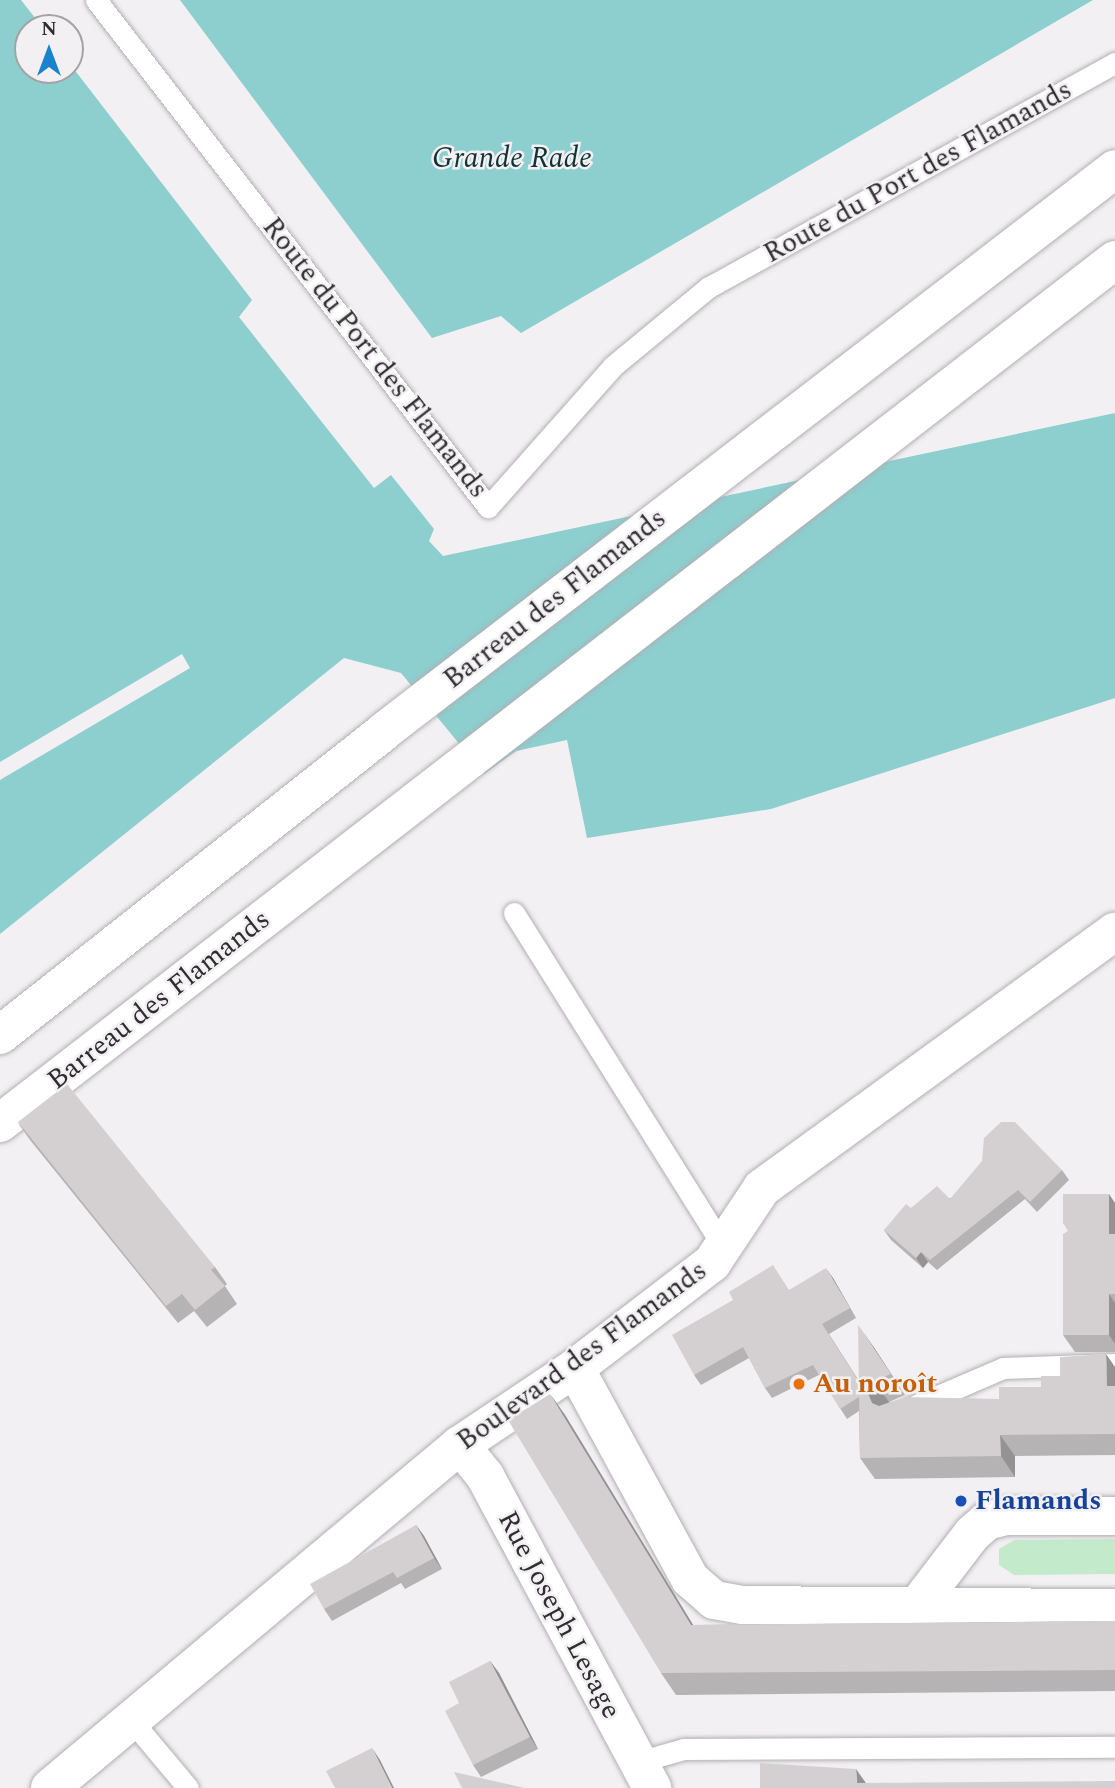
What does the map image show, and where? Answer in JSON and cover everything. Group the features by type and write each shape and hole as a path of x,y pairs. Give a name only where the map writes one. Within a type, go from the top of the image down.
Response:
{"main road":[{"name":"Barreau des Flamands","path":"0,1035 383,732 1115,169"},
{"name":"Barreau des Flamands","path":"0,1123 926,403 1115,260"},
{"name":"Boulevard des Flamands","path":"50,1788 460,1445 575,1368 712,1263 762,1188 1113,937"},
{"path":"575,1368 690,1579 713,1600 743,1605 1115,1608"},
{"name":"Rue Joseph Lesage","path":"460,1445 485,1476 645,1775"},
{"path":"917,1606 972,1534 987,1521 1006,1517 1115,1517"}],"lane":[{"name":"Route du Port des Flamands","path":"96,0 488,507 613,366 709,287 1115,63"},
{"path":"514,913 723,1246"},
{"path":"895,1414 1003,1368 1115,1364"},
{"path":"132,1721 188,1788"},
{"path":"645,1775 684,1749 1115,1746"}],"green space":[{"path":"1115,1539 1115,1574 1014,1575 999,1565 999,1549 1014,1540"}],"water":[{"path":"0,0 21,0 32,14 14,14 14,84 84,82 252,300 239,317 374,488 391,475 434,529 429,541 443,556 1115,413 1115,698 771,809 587,838 567,740 516,751 484,774 401,673 344,658 0,934"},
{"name":"Grande Rade","path":"180,0 1093,0 521,333 501,316 432,338"}],"pier":[{"path":"182,654 190,668 0,780 0,762"}],"building":[{"path":"67,1084 215,1267 211,1270 225,1286 195,1310 182,1294 166,1306 18,1122"},
{"path":"1001,1122 1015,1122 1062,1170 1030,1202 1018,1190 930,1260 921,1252 916,1258 884,1230 906,1204 911,1208 937,1186 950,1199 982,1161 984,1138"},
{"path":"1063,1194 1109,1194 1109,1234 1115,1234 1115,1294 1109,1294 1109,1335 1063,1335 1063,1234 1068,1231 1063,1223"},
{"path":"773,1265 789,1290 826,1268 850,1308 822,1324 859,1382 859,1397 840,1409 813,1365 765,1388 743,1347 694,1375 672,1335 733,1300 729,1292"},
{"path":"858,1325 891,1374 874,1381 867,1391 872,1403 879,1406 905,1397 999,1399 999,1387 1041,1387 1041,1376 1060,1376 1060,1357 1106,1354 1107,1386 1115,1386 1115,1434 1000,1435 1001,1456 860,1458"},
{"path":"550,1394 691,1625 1115,1621 1115,1670 661,1673 508,1420"},
{"path":"416,1525 434,1558 397,1578 393,1572 324,1609 310,1584"},
{"path":"490,1661 530,1737 473,1765 445,1711 459,1703 449,1682"},
{"path":"372,1748 392,1788 335,1788 326,1771"},
{"path":"760,1763 856,1769 857,1783 1115,1781 1115,1788 760,1788"},
{"path":"454,1772 525,1788 462,1788"}],"place":[{"name":"Au noroît","path":"799,1384"},
{"name":"Flamands","path":"961,1501"}]}
